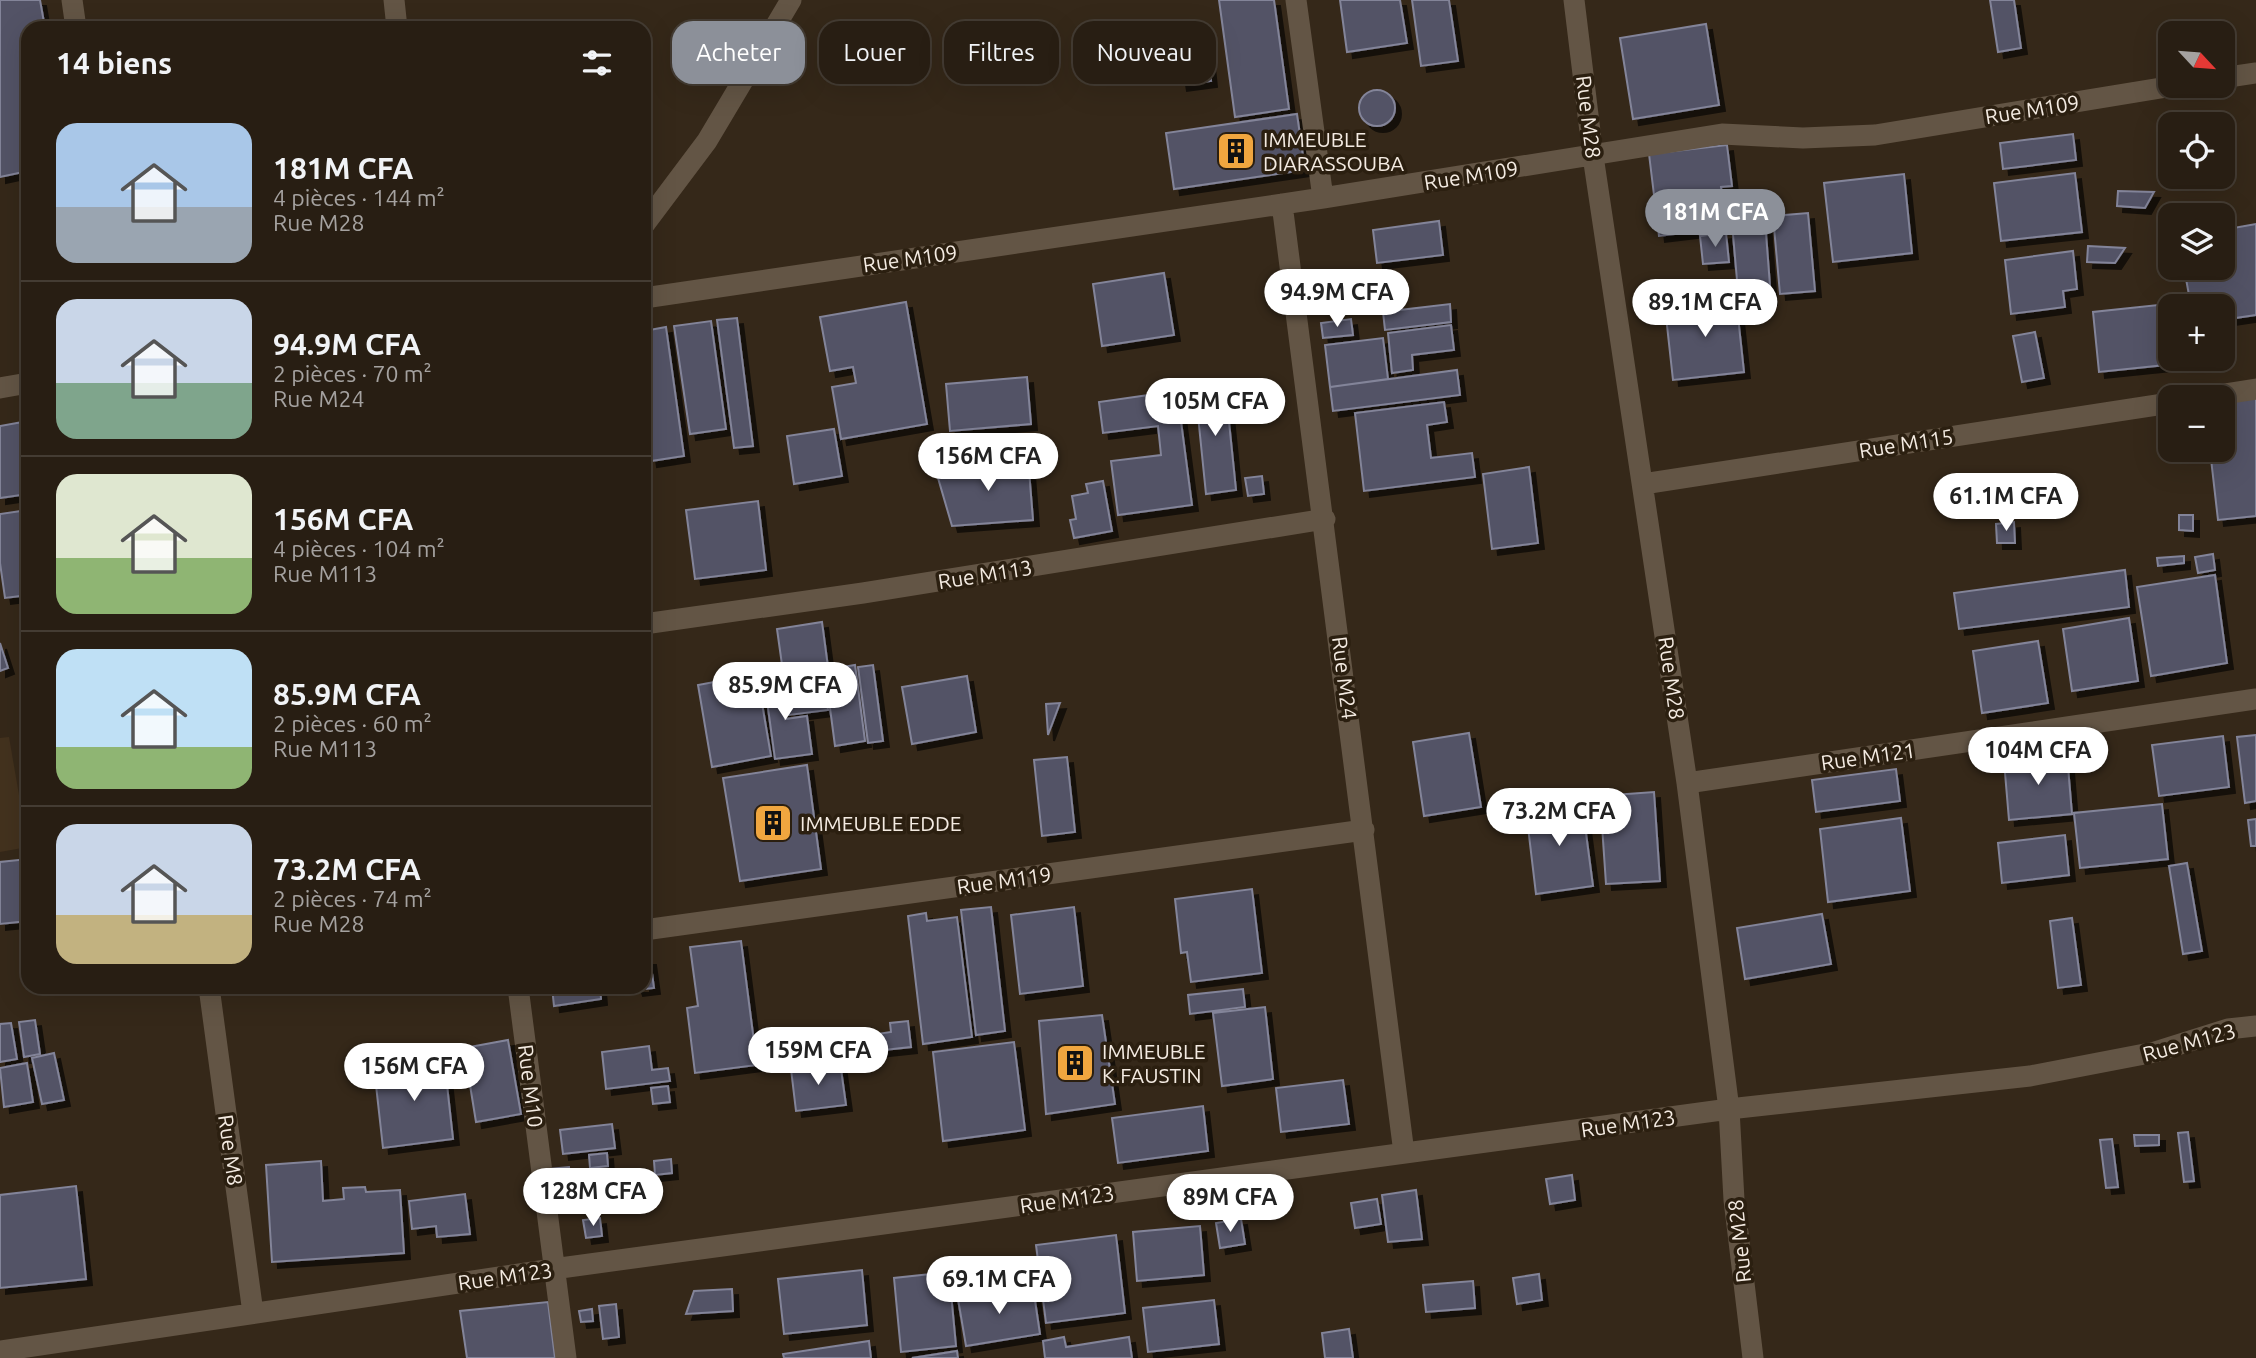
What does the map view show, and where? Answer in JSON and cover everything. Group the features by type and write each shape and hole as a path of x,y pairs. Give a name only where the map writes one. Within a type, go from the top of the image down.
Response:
{"street":[{"path":"72,0 75,21"},
{"path":"394,0 396,21"},
{"path":"651,216 707,141 791,0"},
{"path":"1296,0 1323,198"},
{"name":"Rue M28","path":"1574,0 1593,156 1687,783 1729,1109 1734,1200 1753,1358"},
{"path":"2235,76 2256,73"},
{"name":"Rue M109","path":"651,297 1323,198 1723,134 1803,138 1875,135 2158,89"},
{"name":"Rue M24","path":"1282,204 1325,519 1404,1153"},
{"path":"0,388 21,384"},
{"path":"2235,392 2256,389"},
{"name":"Rue M115","path":"1643,484 2158,405"},
{"name":"Rue M113","path":"651,623 863,593 1325,519"},
{"name":"Rue M121","path":"1687,783 2256,699"},
{"name":"Rue M119","path":"651,929 1364,830"},
{"name":"Rue M8","path":"210,994 253,1313"},
{"name":"Rue M10","path":"519,994 566,1358"},
{"name":"Rue M123","path":"0,1351 553,1269 1404,1153 1729,1109 1970,1080 2030,1076 2155,1052 2228,1029 2256,1026"}],"shaded area":[{"path":"9,737 21,806 21,848 0,852 0,738"}],"building":[{"path":"0,0 40,0 44,21 21,21 21,172 0,177"},
{"path":"1219,0 1274,0 1289,109 1235,117"},
{"path":"1340,0 1400,0 1407,43 1347,52"},
{"path":"1412,0 1449,0 1458,61 1421,66"},
{"path":"1990,0 2014,0 2021,48 1998,52"},
{"path":"1706,24 1719,105 1633,119 1620,38"},
{"path":"1377,90 1390,95 1395,108 1390,121 1377,126 1364,121 1359,108 1364,95"},
{"name":"IMMEUBLE DIARASSOUBA","path":"1297,114 1305,170 1174,189 1166,133"},
{"path":"2073,134 2076,160 2003,169 2000,143"},
{"path":"1727,145 1732,186 1721,187 1726,228 1659,236 1649,154"},
{"path":"2075,173 2082,232 2001,241 1994,183"},
{"path":"1904,174 1912,253 1833,262 1824,183"},
{"path":"2118,191 2154,192 2145,208 2117,206"},
{"path":"1808,213 1815,291 1780,294 1773,216"},
{"path":"1765,220 1771,299 1739,303 1732,223"},
{"path":"1439,221 1443,255 1377,263 1373,230"},
{"path":"2256,224 2256,315 2235,318 2235,294 2189,294 2186,280 2235,280 2235,228"},
{"path":"1726,233 1729,262 1703,264 1700,236"},
{"path":"2088,246 2125,248 2115,263 2087,262"},
{"path":"2073,251 2077,289 2063,291 2065,307 2011,314 2005,260"},
{"path":"1164,273 1174,335 1102,346 1093,284"},
{"path":"1380,274 1388,274 1394,284 1388,294 1380,294 1374,288 1374,280"},
{"path":"1736,298 1744,372 1673,380 1665,307"},
{"path":"906,302 927,424 841,439 832,387 856,383 853,367 830,371 820,317"},
{"path":"1450,304 1451,322 1385,330 1383,312"},
{"path":"2158,305 2158,366 2099,372 2093,312"},
{"path":"737,318 753,446 734,448 717,320"},
{"path":"1351,319 1353,335 1323,338 1321,323"},
{"path":"711,321 726,429 690,434 674,326"},
{"path":"1451,325 1454,350 1412,355 1413,370 1392,373 1388,333"},
{"path":"666,327 684,456 651,461 651,330"},
{"path":"2035,332 2044,378 2022,382 2013,336"},
{"path":"1383,338 1388,379 1330,387 1325,345"},
{"path":"1457,370 1460,395 1333,411 1330,387"},
{"path":"1027,377 1031,424 950,431 946,384"},
{"path":"1225,383 1236,490 1206,494 1195,386"},
{"path":"1177,391 1192,505 1118,515 1111,461 1161,455 1158,426 1103,433 1099,402"},
{"path":"2256,398 2256,516 2218,520 2211,462 2235,462 2235,400"},
{"path":"1444,402 1447,422 1427,425 1431,458 1472,453 1475,477 1364,491 1355,413"},
{"path":"21,422 21,495 0,498 0,426"},
{"path":"834,429 842,476 794,484 787,436"},
{"path":"1028,458 1033,520 952,526 936,471"},
{"path":"1529,467 1538,543 1492,549 1483,474"},
{"path":"1262,476 1264,494 1248,496 1245,478"},
{"path":"1103,481 1112,531 1074,538 1070,520 1076,519 1072,496 1088,493 1086,484"},
{"path":"758,501 766,570 695,579 686,510"},
{"path":"21,511 21,596 5,598 0,563 0,514"},
{"path":"2179,515 2193,515 2193,531 2179,530"},
{"path":"2014,522 2015,543 1997,543 1996,524"},
{"path":"2213,554 2215,570 2198,573 2195,557"},
{"path":"2184,556 2184,563 2158,566 2157,558"},
{"path":"2125,570 2129,607 1959,629 1954,593"},
{"path":"2215,575 2227,663 2151,676 2137,587"},
{"path":"2129,618 2138,681 2072,691 2063,629"},
{"path":"822,622 828,667 822,667 828,710 789,715 777,629"},
{"path":"2038,641 2048,703 1982,713 1973,651"},
{"path":"0,643 8,668 0,671"},
{"path":"855,665 865,741 835,746 825,670"},
{"path":"873,665 883,741 868,743 858,667"},
{"path":"779,669 785,719 807,716 812,754 775,759 763,672"},
{"path":"757,674 771,756 712,767 698,685"},
{"path":"967,676 976,732 912,744 902,687"},
{"path":"1060,703 1048,735 1046,704"},
{"path":"1469,733 1481,807 1424,816 1413,742"},
{"path":"2256,735 2256,801 2245,803 2237,737"},
{"path":"2223,736 2229,787 2159,796 2152,745"},
{"path":"2067,755 2072,814 2009,820 2004,761"},
{"path":"1067,757 1075,832 1042,836 1034,760"},
{"name":"IMMEUBLE EDDE","path":"807,765 821,869 740,881 723,778"},
{"path":"1896,769 1900,801 1816,812 1812,780"},
{"path":"1654,792 1660,881 1606,884 1600,796"},
{"path":"1582,803 1593,886 1536,894 1526,810"},
{"path":"2162,804 2168,859 2080,868 2074,813"},
{"path":"1901,818 1910,891 1828,902 1820,829"},
{"path":"2256,819 2256,846 2251,846 2248,820"},
{"path":"2065,835 2069,875 2002,883 1998,843"},
{"path":"21,860 21,922 0,924 0,862"},
{"path":"2187,863 2202,951 2183,954 2169,866"},
{"path":"1252,889 1262,973 1191,982 1187,952 1181,953 1175,899"},
{"path":"991,907 1005,1031 976,1035 961,910"},
{"path":"1074,907 1083,986 1020,994 1011,915"},
{"path":"926,913 927,921 957,917 972,1037 923,1044 908,916"},
{"path":"1822,914 1831,964 1745,979 1737,928"},
{"path":"2072,918 2081,985 2058,988 2050,921"},
{"path":"741,941 757,1065 695,1073 687,1008 698,1006 690,947"},
{"path":"651,966 654,988 651,988"},
{"path":"1243,989 1245,1007 1190,1014 1188,995"},
{"path":"553,994 601,994 601,999 554,1006"},
{"path":"1265,1007 1273,1079 1222,1086 1213,1013"},
{"name":"IMMEUBLE K.FAUSTIN","path":"1102,1015 1115,1104 1046,1114 1039,1021"},
{"path":"35,1020 40,1054 24,1057 19,1022"},
{"path":"908,1021 911,1047 866,1052 864,1036 891,1032 890,1023"},
{"path":"11,1023 17,1059 0,1062 0,1024"},
{"path":"508,1040 521,1114 476,1122 464,1048"},
{"path":"1014,1042 1025,1130 943,1141 933,1052"},
{"path":"649,1046 652,1070 668,1068 670,1081 606,1089 602,1052"},
{"path":"54,1053 64,1100 42,1104 32,1058"},
{"path":"444,1058 453,1139 383,1148 374,1067"},
{"path":"840,1062 846,1105 796,1111 791,1069"},
{"path":"27,1063 33,1102 4,1107 0,1068"},
{"path":"1343,1080 1349,1124 1281,1132 1276,1088"},
{"path":"668,1086 670,1102 653,1104 651,1088"},
{"path":"1203,1106 1208,1151 1118,1163 1112,1118"},
{"path":"612,1124 615,1148 563,1154 560,1130"},
{"path":"2188,1132 2194,1181 2184,1182 2178,1133"},
{"path":"2134,1135 2159,1135 2159,1145 2135,1146"},
{"path":"2112,1139 2118,1187 2106,1188 2100,1140"},
{"path":"607,1153 608,1166 590,1168 589,1155"},
{"path":"671,1159 672,1173 655,1175 654,1161"},
{"path":"321,1161 323,1201 344,1199 343,1188 365,1187 366,1192 400,1190 404,1253 272,1262 266,1165"},
{"path":"569,1167 571,1186 552,1188 549,1169"},
{"path":"1572,1175 1575,1200 1550,1204 1546,1179"},
{"path":"76,1186 86,1279 0,1288 0,1195"},
{"path":"1416,1190 1422,1239 1388,1242 1382,1195"},
{"path":"465,1194 470,1234 437,1237 436,1226 412,1229 409,1201"},
{"path":"1377,1199 1381,1224 1355,1228 1351,1203"},
{"path":"600,1218 602,1236 586,1238 583,1220"},
{"path":"1241,1219 1245,1244 1220,1248 1216,1223"},
{"path":"1200,1226 1204,1275 1137,1281 1133,1232"},
{"path":"1116,1235 1125,1313 1046,1323 1036,1245"},
{"path":"862,1270 867,1325 784,1334 778,1279"},
{"path":"949,1272 956,1346 901,1352 894,1278"},
{"path":"1539,1274 1542,1300 1517,1304 1513,1278"},
{"path":"1473,1281 1475,1308 1426,1312 1423,1285"},
{"path":"1033,1287 1040,1334 966,1346 958,1299"},
{"path":"732,1289 733,1311 686,1314 694,1291"},
{"path":"1214,1300 1219,1344 1148,1352 1143,1308"},
{"path":"548,1302 555,1358 467,1358 460,1311"},
{"path":"616,1304 619,1337 603,1339 599,1306"},
{"path":"592,1309 593,1321 581,1322 579,1311"},
{"path":"1349,1329 1353,1358 1325,1358 1322,1333"},
{"path":"1064,1337 1066,1347 1129,1337 1132,1358 1045,1358 1043,1341"},
{"path":"869,1341 871,1358 784,1358 783,1354"},
{"path":"957,1351 958,1358 912,1358"}],"place":[{"name":"IMMEUBLE DIARASSOUBA","path":"1236,151"},
{"name":"IMMEUBLE EDDE","path":"773,823"},
{"name":"IMMEUBLE K.FAUSTIN","path":"1075,1063"}]}
